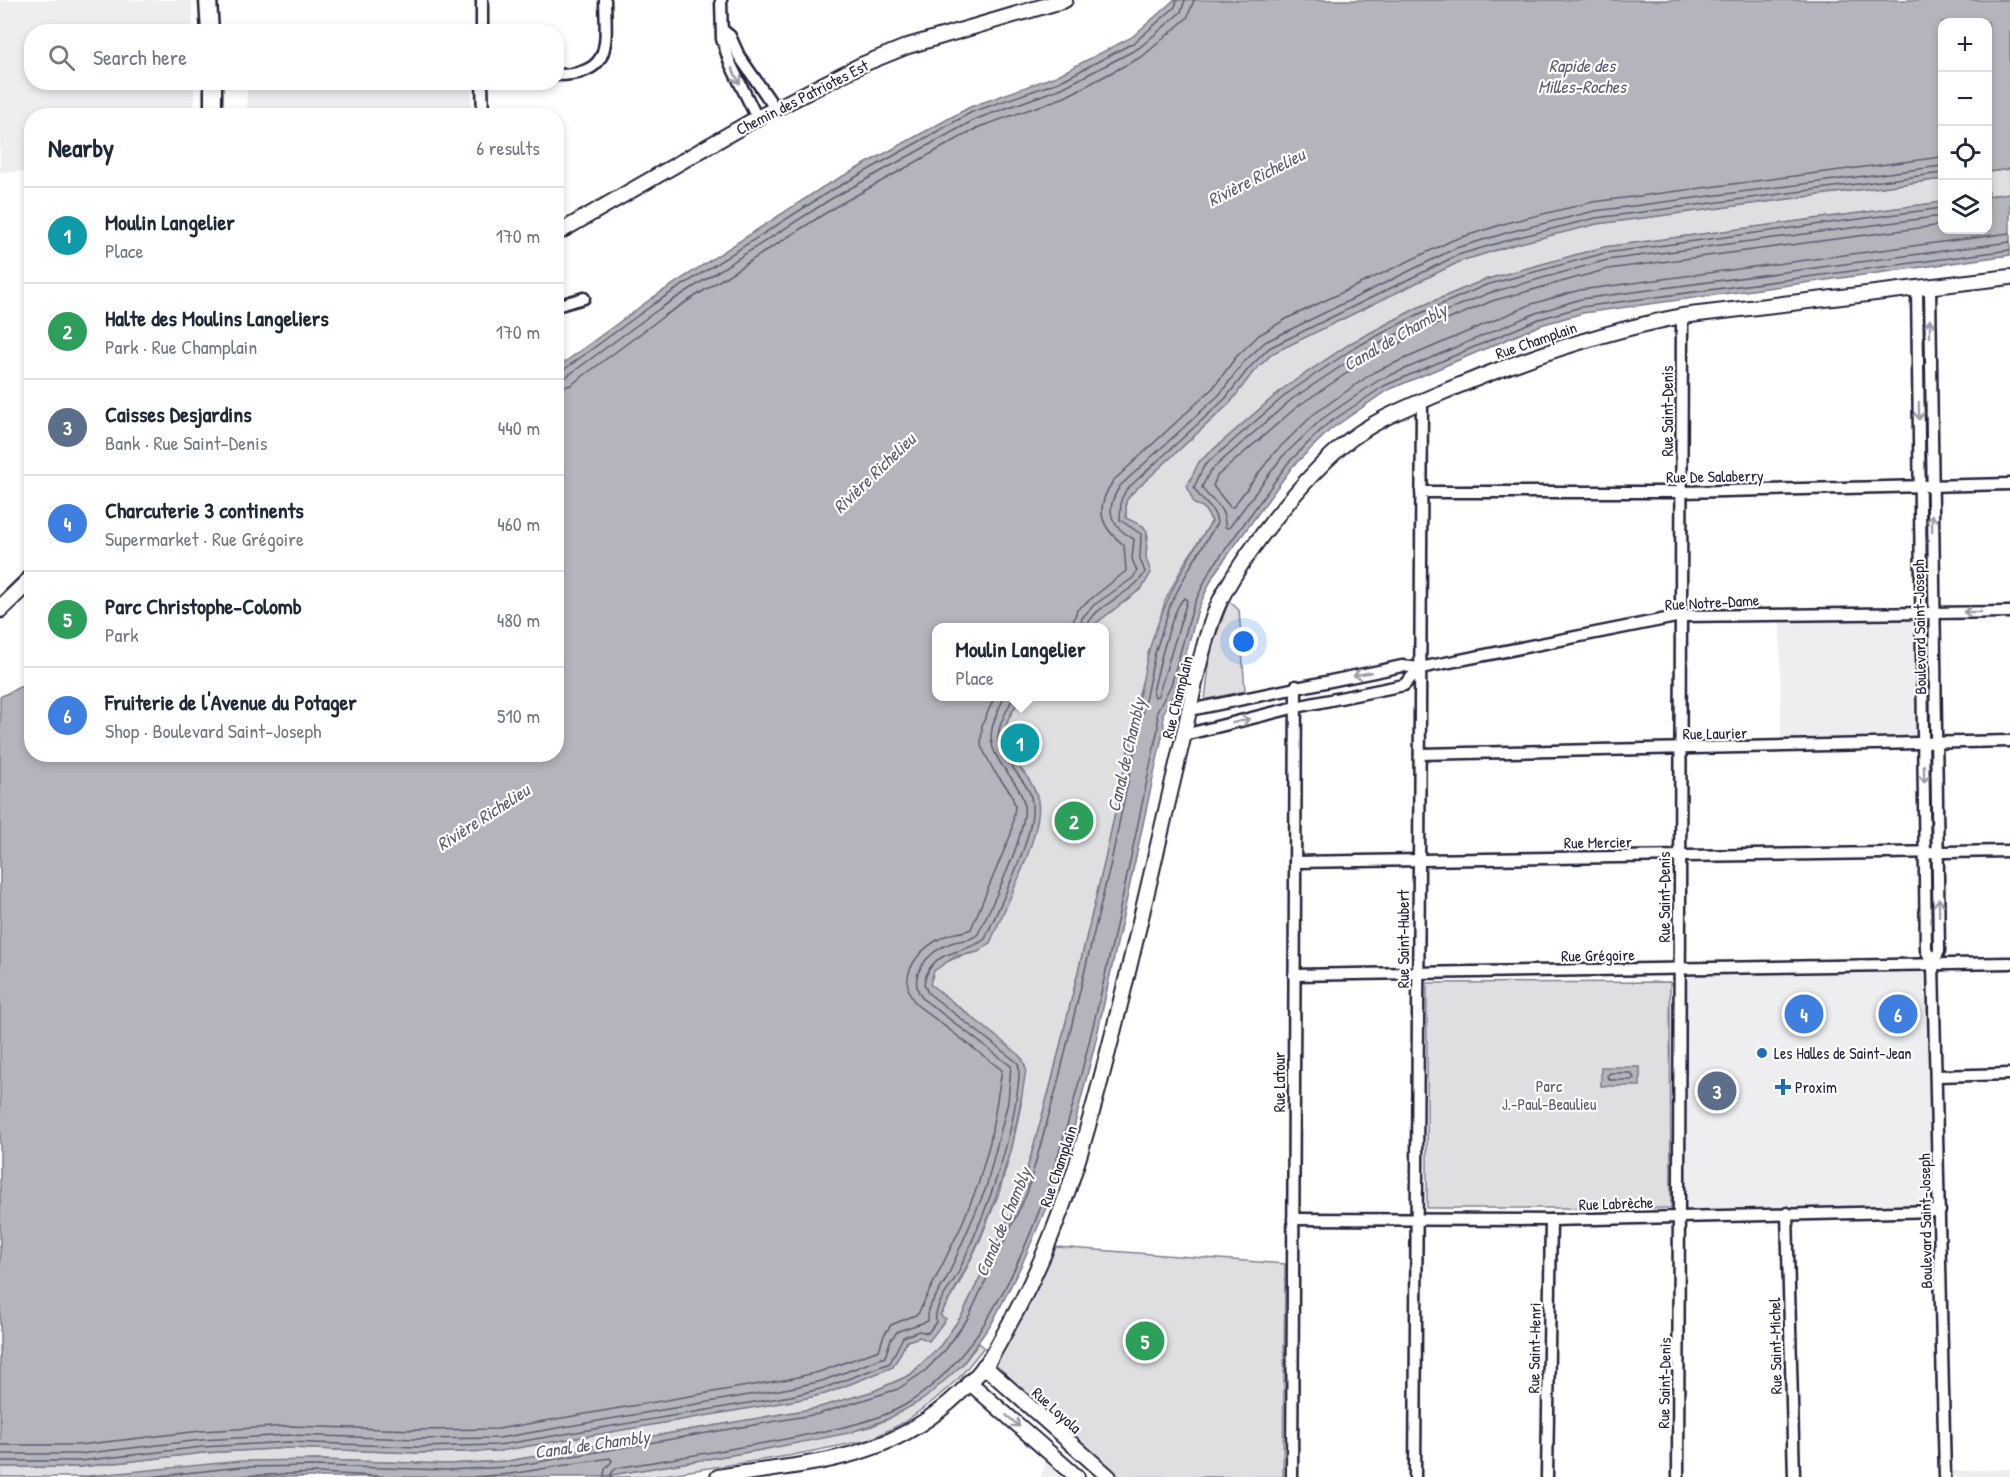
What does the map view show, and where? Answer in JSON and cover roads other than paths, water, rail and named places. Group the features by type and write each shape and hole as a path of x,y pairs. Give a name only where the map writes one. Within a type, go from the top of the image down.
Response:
{"main road":[{"path":"208,0 211,24"},
{"path":"213,24 216,0"},
{"path":"213,90 213,108"},
{"path":"0,609 24,586"}],"street":[{"path":"482,0 482,24"},
{"path":"564,75 578,75 592,69 602,58 606,43 605,0"},
{"path":"722,0 724,31 722,39 730,63 757,118"},
{"name":"Chemin des Patriotes Est","path":"564,229 775,108 861,65 908,46 1065,0"},
{"path":"724,31 730,36 739,56 775,108"},
{"path":"482,90 483,108"},
{"name":"Rue Champlain","path":"718,1477 821,1461 878,1446 927,1420 984,1366 1028,1290 1072,1185 1122,999 1190,710 1218,607 1234,576 1261,539 1306,482 1340,448 1365,428 1422,401 1552,349 1643,324 1682,316 2010,277"},
{"name":"Boulevard Saint-Joseph","path":"1923,289 1928,612 1936,743 1938,852 1939,951 1933,964"},
{"path":"564,304 584,298"},
{"name":"Rue Saint-Denis","path":"1677,1477 1681,1216 1679,856 1682,316"},
{"name":"Rue Saint-Hubert","path":"1415,1477 1419,1221 1418,973 1422,401"},
{"name":"Rue De Salaberry","path":"1422,492 1682,492 2010,484"},
{"name":"Boulevard Saint-Joseph","path":"1928,612 1924,743 1926,951 1933,964 1945,1477"},
{"name":"Rue Notre-Dame","path":"1190,710 1296,686 1402,666 1420,668 1681,616 2010,612"},
{"name":"Rue Notre-Dame","path":"1184,735 1296,706 1404,685 1420,668"},
{"name":"Rue Latour","path":"1292,1477 1296,686"},
{"name":"Rue Laurier","path":"1420,754 2010,741"},
{"name":"Rue Mercier","path":"1295,862 2010,850"},
{"name":"Rue Grégoire","path":"1294,975 2010,963"},
{"path":"1937,1076 2010,1074"},
{"name":"Rue Labrèche","path":"1293,1219 1551,1220 1940,1211"},
{"name":"Rue Saint-Michel","path":"1787,1214 1794,1477"},
{"name":"Rue Saint-Henri","path":"1547,1477 1551,1220"},
{"name":"Rue Loyola","path":"984,1366 1109,1477"},
{"path":"969,1382 1073,1473 1082,1455"}],"water":[{"path":"1174,0 2010,0 2010,169 1992,171 1992,18 1938,18 1938,180 1597,224 1516,244 1461,261 1273,353 1253,372 1230,403 1126,501 1126,518 1143,526 1147,531 1146,558 1151,573 1142,588 1096,623 932,623 932,701 1019,701 1005,730 1005,741 1008,751 1034,789 1038,801 1038,815 1029,851 990,943 978,952 956,956 934,971 930,984 1017,1053 1026,1069 1021,1102 1006,1165 972,1257 940,1315 946,1319 929,1341 920,1337 907,1341 893,1367 825,1394 500,1451 416,1453 290,1448 203,1453 80,1467 0,1467 0,697 24,685 24,762 564,762 564,363 652,298 823,187 970,107 1056,76 1132,37"},
{"name":"Canal de Chambly","path":"2010,193 2010,255 1583,313 1541,325 1386,391 1330,430 1292,467 1214,574 1198,609 1177,687 1163,714 1164,728 1096,1040 1073,1131 1053,1192 1022,1264 993,1321 962,1365 924,1399 888,1419 849,1433 599,1477 78,1477 241,1461 317,1460 447,1464 508,1461 817,1408 874,1391 910,1375 941,1345 962,1315 1021,1191 1051,1084 1105,860 1136,713 1134,712 1141,691 1149,650 1175,584 1212,521 1203,507 1194,504 1187,486 1199,462 1284,388 1351,343 1417,308 1484,280 1604,247 1938,203 1938,234 1992,234 1992,195"},
{"path":"1601,1067 1640,1067 1640,1086 1601,1086"}],"place":[{"name":"Moulin Langelier","path":"1020,743"},
{"name":"Halte des Moulins Langeliers","path":"1074,821"},
{"name":"Charcuterie 3 continents","path":"1804,1014"},
{"name":"Fruiterie de l'Avenue du Potager","path":"1898,1014"},
{"name":"Les Halles de Saint-Jean","path":"1762,1053"},
{"name":"Proxim","path":"1783,1087"},
{"name":"Caisses Desjardins","path":"1717,1091"},
{"name":"Parc Christophe-Colomb","path":"1145,1341"}],"water label":[{"name":"Rapide des Milles-Roches","path":"1582,76"},
{"name":"Rivière Richelieu","path":"1256,177"},
{"name":"Rivière Richelieu","path":"874,473"},
{"name":"Rivière Richelieu","path":"483,817"}],"park label":[{"name":"Parc J.-Paul-Beaulieu","path":"1549,1095"}]}
